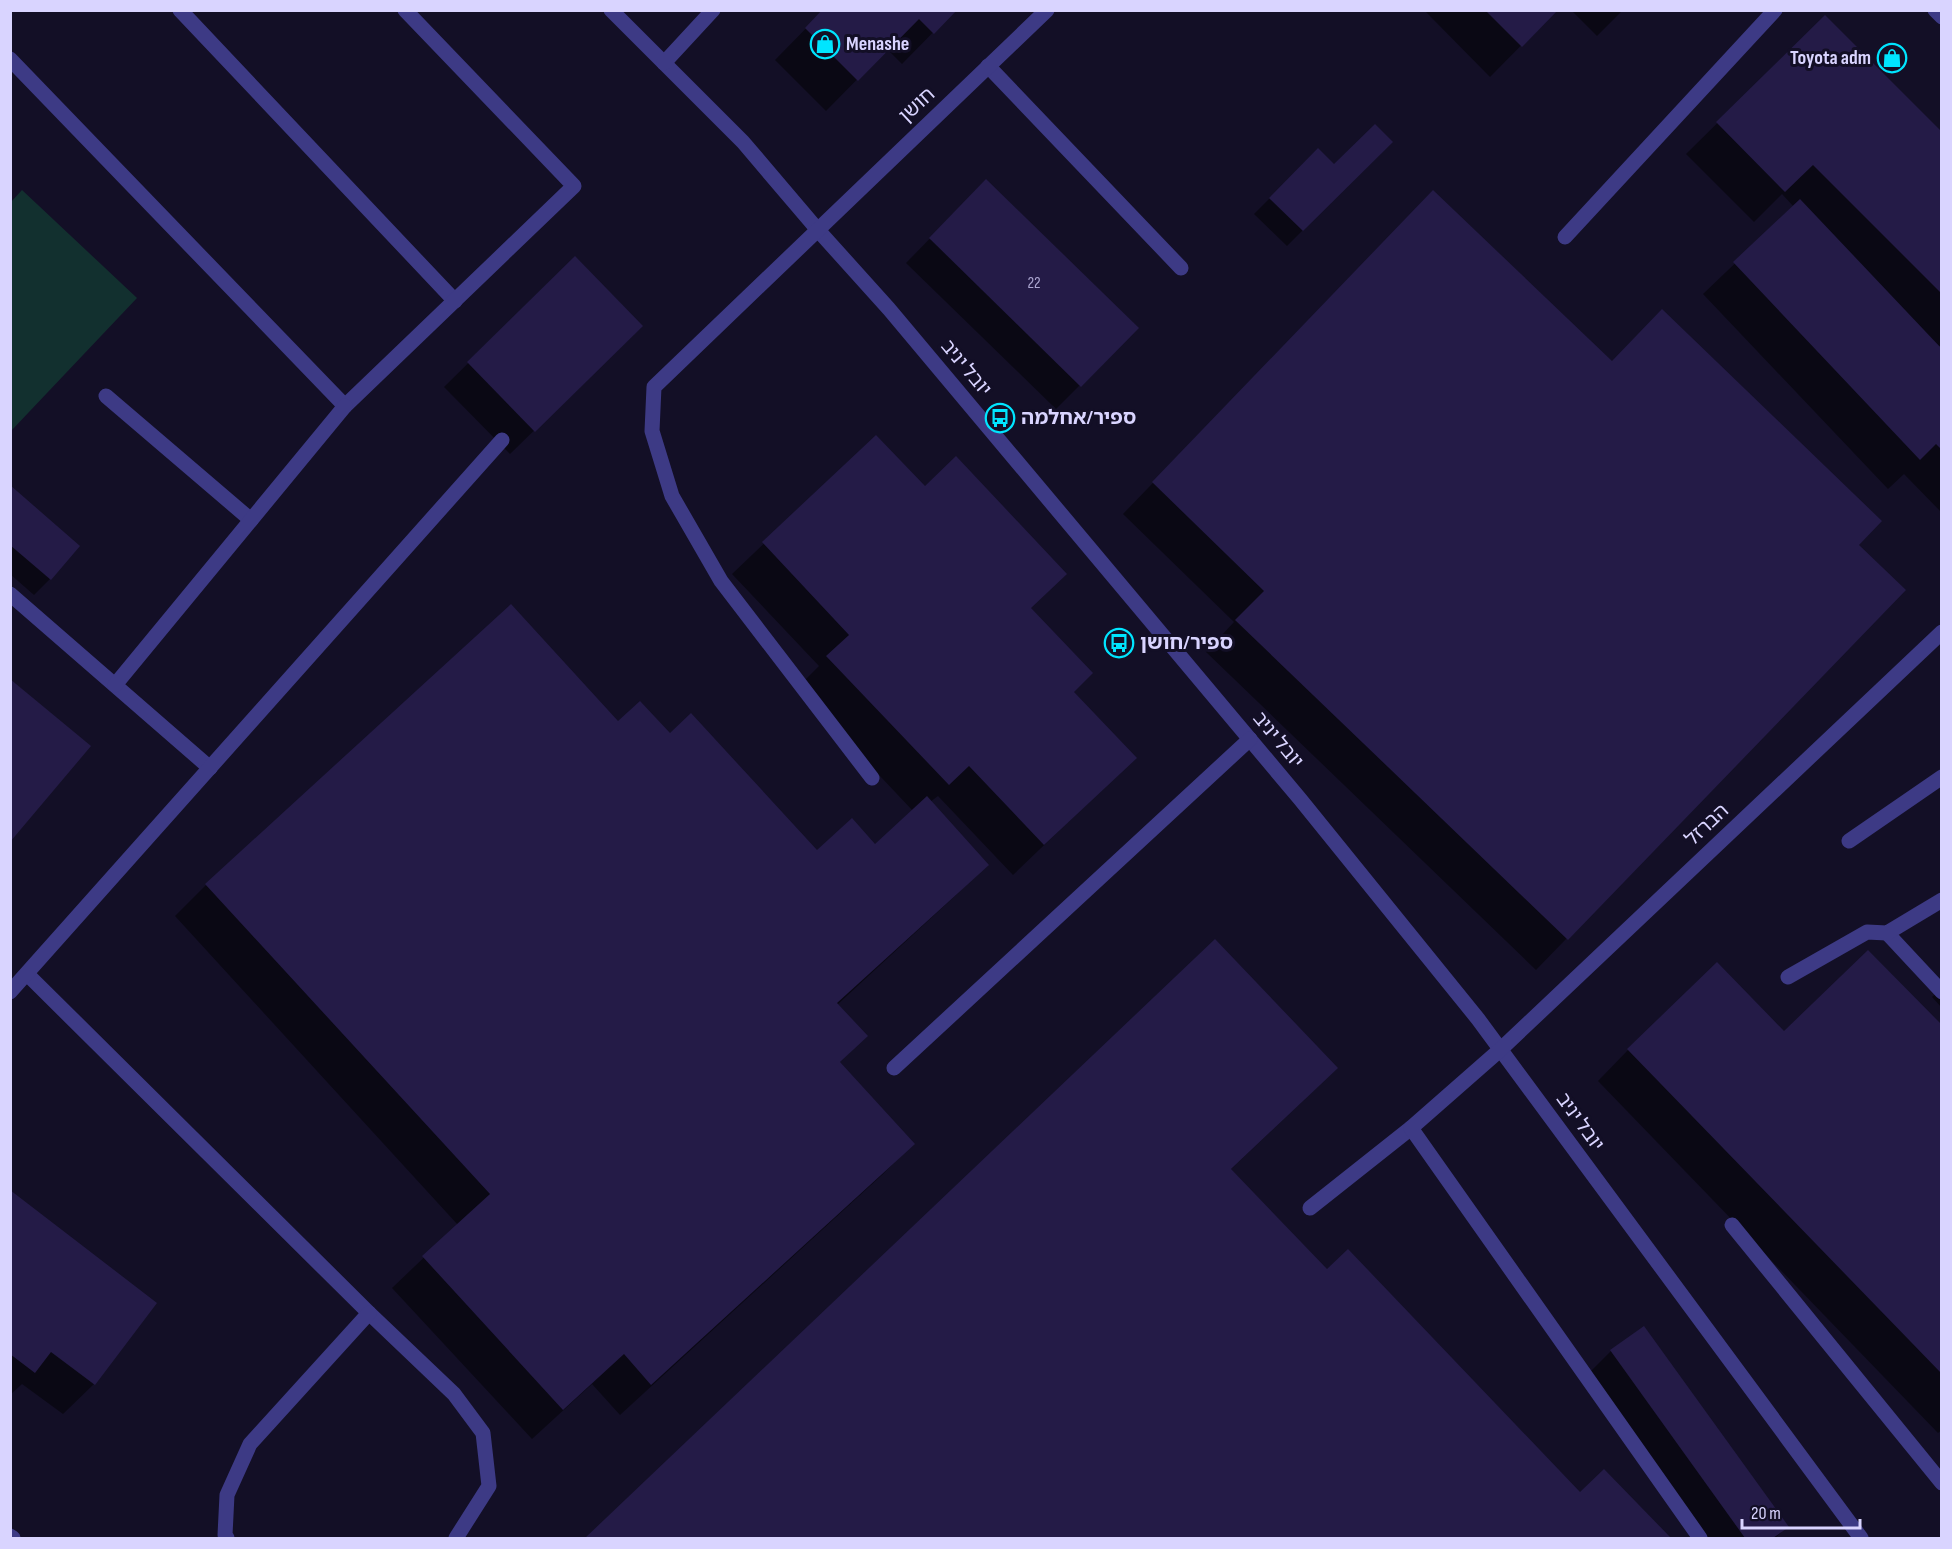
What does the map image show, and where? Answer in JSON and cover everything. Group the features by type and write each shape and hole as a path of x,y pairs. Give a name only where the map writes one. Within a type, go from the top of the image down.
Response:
{"street":[{"path":"180,10 454,301"},
{"path":"115,685 345,406 574,186 405,10"},
{"name":"יובל יניב","path":"612,10 743,142 889,309 1315,818 1501,1049 1861,1539"},
{"path":"664,63 713,10"},
{"name":"חושן","path":"872,778 722,581 672,496 652,430 654,387 1047,10"},
{"path":"1565,237 1775,10"},
{"path":"1935,10 1941,17"},
{"path":"10,59 345,406"},
{"path":"988,66 1181,268"},
{"path":"106,396 251,520"},
{"path":"10,992 502,440"},
{"path":"10,594 210,768"},
{"name":"הברזל","path":"1310,1208 1411,1128 1501,1049 1941,632"},
{"path":"894,1068 1250,739"},
{"path":"1849,841 1941,777"},
{"path":"1788,976 1867,932 1887,933 1941,900"},
{"path":"1887,933 1941,992"},
{"path":"27,974 369,1313 454,1394 483,1433 489,1486 456,1539"},
{"path":"1411,1128 1700,1539"},
{"path":"1732,1225 1941,1483"},
{"path":"227,1539 225,1535 227,1495 250,1444 369,1313"}],"green space":[{"path":"22,190 137,298 11,431 11,202"}],"building":[{"path":"822,10 957,10 934,34 919,19 858,81 805,28"},
{"path":"1485,10 1558,10 1522,47"},
{"path":"1825,15 1942,132 1942,294 1813,165 1785,192 1716,122"},
{"path":"1375,124 1393,142 1303,231 1269,198 1318,148 1334,164"},
{"path":"986,179 1139,328 1081,387 929,238"},
{"path":"1433,190 1612,361 1662,309 1882,521 1859,545 1906,590 1568,940 1235,620 1264,591 1152,482"},
{"path":"1800,199 1942,349 1942,450 1936,444 1920,460 1733,262"},
{"path":"575,256 643,326 535,432 467,362"},
{"path":"876,435 925,486 956,456 1067,574 1031,608 1093,673 1074,692 1137,758 1044,845 969,766 949,785 826,656 849,635 762,542"},
{"path":"10,485 80,546 51,580 10,545"},
{"path":"511,604 618,721 640,701 670,733 691,713 817,850 852,818 875,844 927,796 989,865 837,1003 868,1036 840,1062 915,1144 651,1385 624,1354 563,1410 422,1256 490,1194 205,884"},
{"path":"10,679 91,746 10,842"},
{"path":"1215,939 1338,1068 1231,1169 1327,1269 1348,1249 1580,1492 1604,1469 1671,1538 585,1538"},
{"path":"1868,950 1942,1025 1942,1374 1627,1049 1717,962 1784,1031"},
{"path":"10,1190 157,1303 95,1385 51,1352 35,1373 10,1354"},
{"path":"1644,1326 1789,1527 1773,1538 1745,1538 1610,1350"}],"place":[{"name":"Menashe","path":"825,44"},
{"name":"Toyota adm","path":"1892,58"},
{"name":"ספיר/אחלמה","path":"1000,418"},
{"name":"ספיר/חושן","path":"1119,643"}]}
